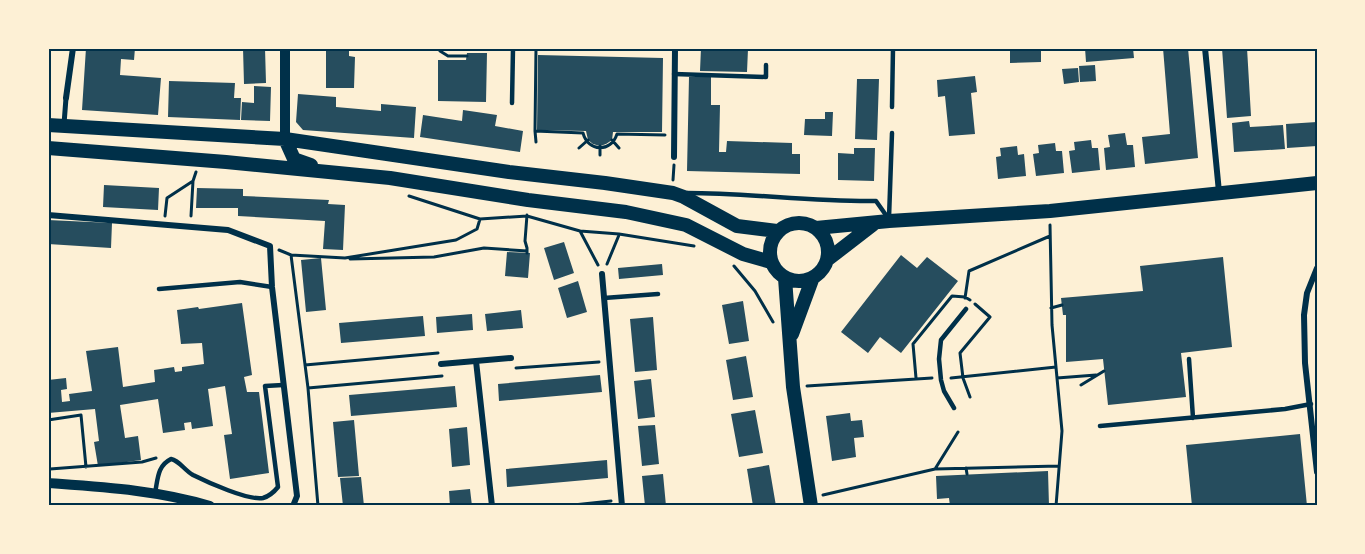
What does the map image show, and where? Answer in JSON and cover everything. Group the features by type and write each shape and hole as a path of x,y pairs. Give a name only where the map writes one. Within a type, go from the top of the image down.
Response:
{"main road":[{"path":"48,125 285,139 509,172 673,193 737,226 777,231 792,223 809,224 816,228 827,242 827,260 822,270 804,281 784,278 771,262 770,246 777,231"},
{"path":"285,139 294,159 327,171"},
{"path":"48,148 327,171 626,212 686,225 743,254 771,262"},
{"path":"816,228 1050,211 1317,183"},
{"path":"827,260 882,222"},
{"path":"790,344 813,277"},
{"path":"784,278 793,387 811,502"}],"street":[{"path":"63,126 73,48"},
{"path":"285,48 285,139"},
{"path":"674,157 675,48"},
{"path":"1205,48 1219,192"},
{"path":"48,215 228,230 270,246 272,287 297,496 293,506"},
{"path":"1317,268 1307,293 1304,315 1305,363 1317,472"},
{"path":"602,274 622,503"},
{"path":"441,364 511,358"},
{"path":"476,361 492,506"},
{"path":"48,483 127,488 181,497 210,506"}],"lane":[{"path":"512,103 513,48"},
{"path":"892,107 893,48"},
{"path":"675,74 766,77 766,65"},
{"path":"882,222 892,134"},
{"path":"673,193 723,193 845,202 876,201 882,222"},
{"path":"159,289 240,282 272,287"},
{"path":"604,298 658,294"},
{"path":"954,408 944,391 941,378 940,340 966,309"},
{"path":"1190,359 1193,418"},
{"path":"155,493 160,469 163,463 171,459 177,460 191,474 239,493 261,498 268,496 278,487 265,386 283,385"},
{"path":"1100,426 1285,409 1311,404"}],"path":[{"path":"536,48 536,142"},
{"path":"440,51 448,56 466,56"},
{"path":"535,131 583,133 592,147 608,147 616,134 664,135"},
{"path":"579,148 587,141"},
{"path":"613,141 619,148"},
{"path":"600,147 600,155"},
{"path":"673,193 674,157"},
{"path":"191,227 192,181 200,159"},
{"path":"390,178 410,198 480,219 527,216 580,231 619,234 697,247"},
{"path":"164,225 167,198 192,181"},
{"path":"270,246 291,255 345,258 434,257 484,248 527,252 525,241 528,200"},
{"path":"1050,211 1051,308 1062,430 1056,506"},
{"path":"345,258 456,240 477,229 480,219"},
{"path":"580,231 602,274"},
{"path":"602,274 619,234"},
{"path":"966,309 965,297 969,271 1050,236"},
{"path":"291,255 308,388 318,506"},
{"path":"734,266 790,344"},
{"path":"1051,308 1062,305"},
{"path":"305,365 439,352 441,364"},
{"path":"511,358 513,369 610,362"},
{"path":"793,387 916,378 963,378 1056,367"},
{"path":"1081,385 1104,371"},
{"path":"1057,378 1096,375"},
{"path":"308,388 443,376"},
{"path":"48,420 81,415 86,467"},
{"path":"935,469 958,432"},
{"path":"48,469 142,462 161,456 171,459"},
{"path":"811,502 935,469 1059,466"},
{"path":"966,468 967,474"},
{"path":"564,506 622,503"}],"building":[{"path":"86,48 135,48 134,60 121,59 120,75 161,78 158,115 82,110"},
{"path":"243,48 265,48 266,83 244,84"},
{"path":"326,48 349,48 349,56 355,57 354,88 326,88"},
{"path":"701,48 748,49 747,72 700,71"},
{"path":"1010,48 1041,48 1041,62 1010,63"},
{"path":"1085,48 1133,48 1134,58 1086,62"},
{"path":"1163,48 1188,48 1198,158 1145,164 1142,137 1170,134"},
{"path":"1222,48 1247,48 1251,116 1227,118"},
{"path":"467,53 487,53 486,102 438,101 438,60 466,60"},
{"path":"538,55 663,58 662,132 613,132 612,140 600,146 588,140 586,131 537,130"},
{"path":"1095,65 1096,81 1080,82 1079,66"},
{"path":"1078,68 1079,82 1064,84 1062,69"},
{"path":"975,76 977,92 971,93 975,134 949,136 945,96 938,97 937,80"},
{"path":"48,77 51,77 50,100 48,100"},
{"path":"689,77 711,77 711,105 720,105 719,152 726,152 727,141 792,143 792,154 800,154 800,174 687,171"},
{"path":"857,79 879,79 877,140 855,139"},
{"path":"169,81 235,83 234,98 241,98 240,120 168,117"},
{"path":"254,86 271,87 270,121 241,120 242,102 254,103"},
{"path":"298,94 336,97 336,107 381,111 381,104 416,107 414,138 303,130 296,122"},
{"path":"463,110 497,115 495,126 523,131 520,152 420,137 423,115 462,121"},
{"path":"825,112 833,112 832,136 804,135 805,119 825,119"},
{"path":"1249,121 1250,127 1283,125 1285,149 1234,152 1232,123"},
{"path":"1317,122 1317,146 1287,148 1286,124"},
{"path":"1125,133 1127,145 1133,145 1135,167 1106,170 1104,148 1110,147 1108,135"},
{"path":"1091,140 1092,148 1098,148 1100,170 1072,173 1069,151 1075,150 1074,142"},
{"path":"1055,143 1056,151 1062,151 1064,173 1036,176 1033,154 1039,153 1038,145"},
{"path":"1017,146 1018,155 1024,154 1026,176 998,179 996,157 1001,156 1000,148"},
{"path":"854,148 875,148 874,181 838,180 838,153 854,154"},
{"path":"104,185 159,188 158,210 103,207"},
{"path":"197,188 243,189 243,196 329,200 328,204 345,205 343,250 323,249 325,221 238,216 238,208 196,208"},
{"path":"48,220 112,223 111,248 48,244"},
{"path":"564,242 574,273 554,280 544,248"},
{"path":"507,252 530,253 528,278 505,276"},
{"path":"901,255 917,268 927,257 958,281 901,353 880,337 868,353 841,332"},
{"path":"1223,257 1232,347 1181,353 1186,397 1108,405 1103,359 1066,362 1066,315 1063,315 1061,298 1143,291 1140,266"},
{"path":"321,258 326,310 306,312 301,260"},
{"path":"662,264 663,275 619,279 618,268"},
{"path":"578,281 587,312 567,318 558,288"},
{"path":"743,301 749,341 729,344 722,305"},
{"path":"242,303 252,375 244,377 247,392 259,392 269,473 230,479 224,435 232,434 225,386 208,389 213,426 192,429 191,422 184,423 185,430 163,433 158,399 120,405 125,438 138,436 141,460 98,466 94,442 99,441 95,409 48,413 48,380 66,378 67,389 61,390 62,402 70,401 69,394 92,391 86,351 118,347 123,387 155,382 154,370 174,367 175,372 182,371 182,367 204,364 202,343 181,344 177,310"},
{"path":"521,310 523,328 487,331 485,314"},
{"path":"472,314 473,330 437,333 436,317"},
{"path":"423,316 425,336 341,343 339,323"},
{"path":"653,317 657,370 635,372 630,319"},
{"path":"746,356 753,397 733,400 726,360"},
{"path":"600,375 602,392 499,401 498,384"},
{"path":"651,379 655,417 638,419 634,381"},
{"path":"455,386 457,407 351,416 349,395"},
{"path":"755,410 763,453 739,457 731,414"},
{"path":"850,413 851,421 862,420 864,437 854,438 856,457 832,461 826,416"},
{"path":"354,420 359,476 338,477 333,422"},
{"path":"655,425 659,464 642,466 638,426"},
{"path":"467,427 470,465 452,467 449,429"},
{"path":"1300,434 1307,506 1192,506 1186,445"},
{"path":"607,460 608,478 507,487 506,469"},
{"path":"769,465 776,506 753,506 747,469"},
{"path":"1048,471 1049,506 950,506 949,498 937,499 936,476"},
{"path":"663,474 666,506 645,506 642,476"},
{"path":"361,477 364,506 343,506 340,478"},
{"path":"470,489 472,506 450,506 449,491"}]}
